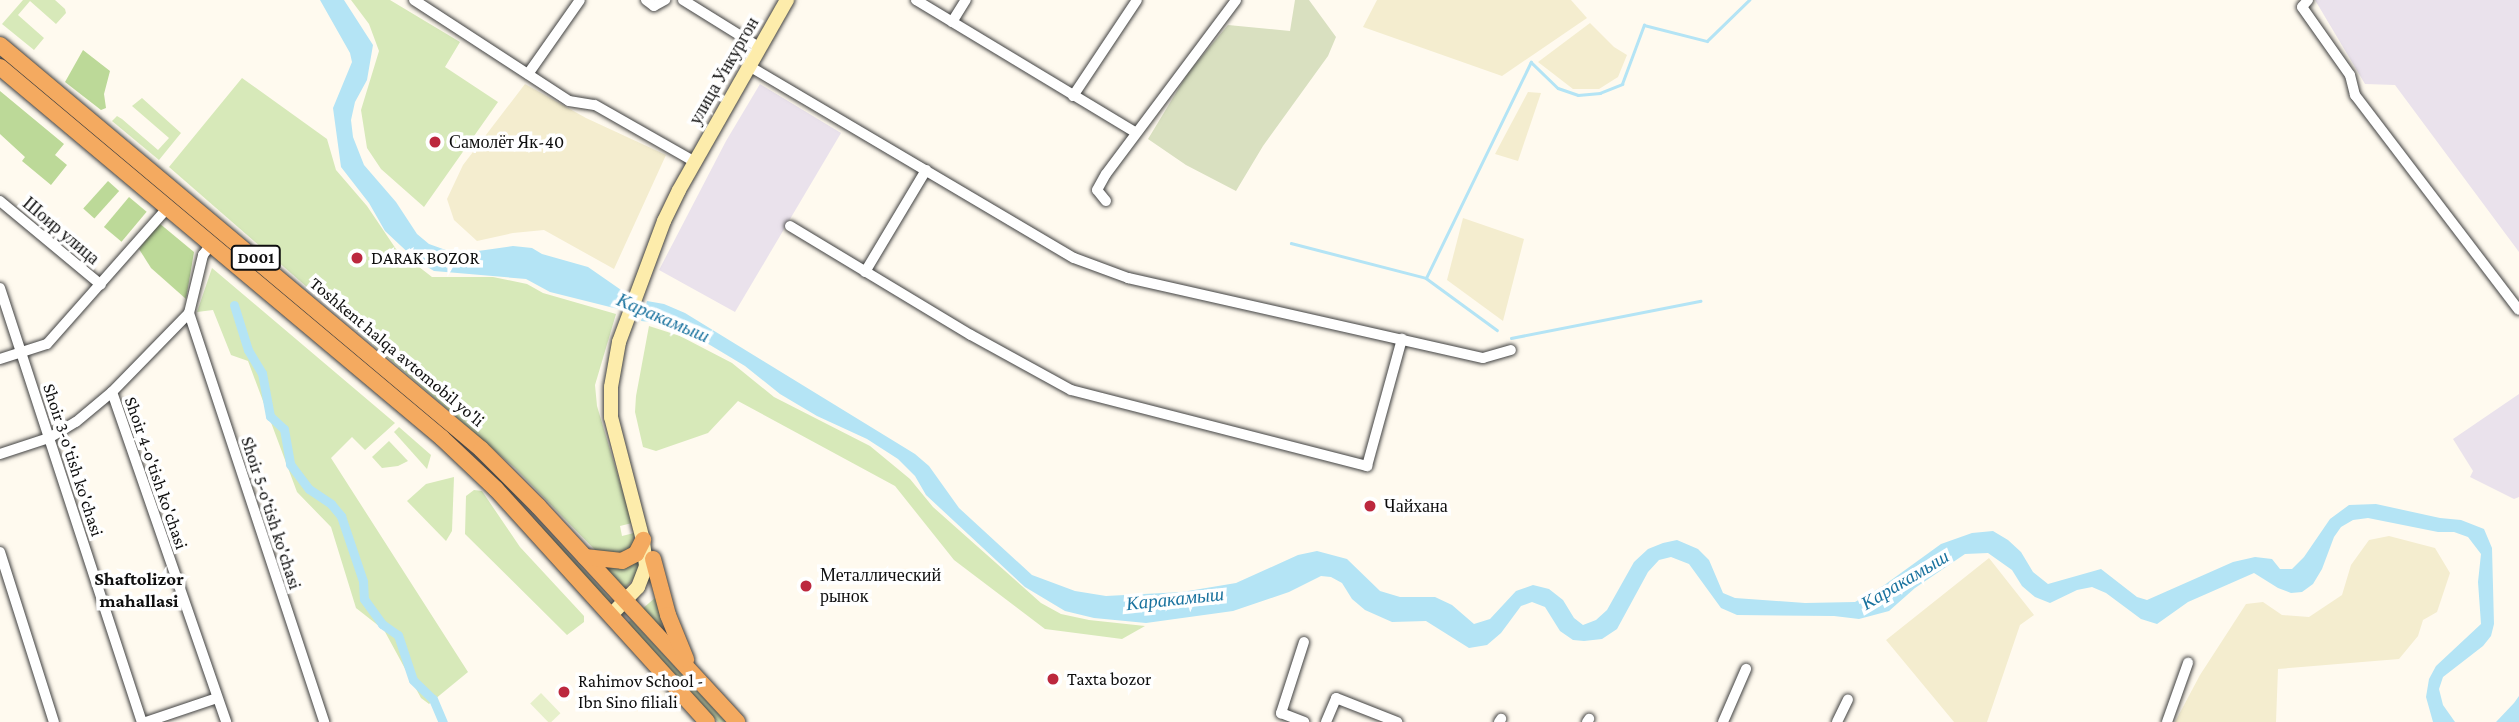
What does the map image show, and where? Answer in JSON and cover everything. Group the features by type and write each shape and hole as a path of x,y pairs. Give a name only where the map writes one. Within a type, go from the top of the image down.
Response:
{"highway":[{"name":"Toshkent halqa avtomobil yo'li","path":"0,45 443,415 509,475 737,722"},
{"name":"Toshkent halqa avtomobil yo'li","path":"0,67 442,438 496,489 708,722"},
{"path":"27,90 39,77"},
{"path":"496,489 509,475"},
{"path":"585,557 622,561 636,554 643,540"},
{"path":"653,559 668,615 693,674"}],"main road":[{"name":"улица Ункургон","path":"626,328 695,162 787,0"},
{"path":"626,328 612,372 611,417 643,540 645,573 630,605"},
{"path":"615,619 650,585 653,559 616,415 617,370 626,328"}],"street":[{"path":"414,0 569,101 595,105 695,162"},
{"path":"528,74 580,0"},
{"path":"646,0 654,6 665,0"},
{"path":"683,0 760,48"},
{"path":"916,0 1135,132"},
{"path":"952,22 966,0"},
{"path":"1073,96 1137,0"},
{"path":"1106,201 1097,190 1135,132 1236,0"},
{"path":"2308,0 2302,7 2350,75 2355,95 2519,310"},
{"path":"749,66 1074,258 1128,278 1483,358 1511,351"},
{"path":"865,272 926,170"},
{"name":"Шоир улица","path":"0,201 101,285"},
{"name":"Шоир улица","path":"0,359 47,344 168,207"},
{"path":"789,226 1071,390 1367,466 1402,339"},
{"path":"0,454 48,438 76,422 112,392 189,313 203,255 212,243"},
{"name":"Shoir 3-o'tish ko'chasi","path":"0,288 144,722"},
{"name":"Shoir 5-o'tish ko'chasi","path":"189,313 324,722"},
{"name":"Shoir 4-o'tish ko'chasi","path":"112,392 226,722"},
{"path":"0,552 54,722"},
{"path":"1297,721 1281,713 1304,642"},
{"path":"2167,722 2188,663"},
{"path":"1723,722 1746,669"},
{"path":"144,722 217,698"},
{"path":"1326,722 1336,698 1397,722"},
{"path":"1837,722 1848,699"}],"shaded area":[{"path":"1377,0 1571,0 1587,18 1502,76 1363,27"},
{"path":"2315,0 2519,0 2519,252 2395,85 2365,84"},
{"path":"1590,23 1614,47 1627,55 1618,77 1599,89 1573,89 1538,62"},
{"path":"525,84 586,118 666,155 614,269 544,230 477,241 454,220 447,199 463,165"},
{"path":"760,84 841,133 735,312 659,270 726,141"},
{"path":"1528,92 1541,93 1518,161 1495,154"},
{"path":"1463,218 1524,239 1503,321 1447,280"},
{"path":"2519,394 2519,497 2514,499 2470,477 2473,471 2453,439"},
{"path":"2389,536 2435,548 2450,573 2437,612 2423,620 2418,636 2399,659 2278,669 2276,722 2175,722 2200,675 2246,604 2263,602 2282,615 2309,617 2342,595 2351,565 2369,540"},
{"path":"1989,558 2034,615 2020,625 1987,722 1954,722 1886,640"}],"green space":[{"path":"23,0 55,0 66,13 56,24 30,1 18,15 44,38 34,50 2,24"},
{"path":"351,0 390,0 460,42 445,67 498,102 424,207 381,169 367,148 361,110 379,51 369,24"},
{"path":"1295,0 1309,0 1336,37 1328,56 1263,146 1236,191 1186,165 1148,139 1188,73 1228,25 1290,31"},
{"path":"83,50 110,71 104,94 106,108 101,110 65,82"},
{"path":"242,78 327,139 336,170 367,206 396,249 432,277 493,277 527,284 543,293 616,314 595,385 597,406 632,523 620,526 622,536 634,533 634,543 625,553 599,554 515,468 169,167"},
{"path":"0,91 64,144 55,155 67,165 51,185 22,161 25,157 0,134"},
{"path":"142,98 181,133 159,160 112,121 117,116 122,119 158,150 169,138 132,106"},
{"path":"108,181 119,191 94,219 83,208"},
{"path":"129,197 147,212 122,242 104,227"},
{"path":"159,223 194,252 186,299 151,268 139,249"},
{"path":"212,268 395,423 365,450 352,437 331,458 468,672 429,704 421,698 384,630 356,608 331,527 297,492 248,361 231,355 213,310 197,312"},
{"path":"649,326 680,336 732,363 774,397 870,446 910,479 933,507 1041,603 1061,614 1145,626 1122,639 1045,629 954,560 895,486 738,401 708,433 656,451 643,447 635,412"},
{"path":"399,427 431,455 427,469 394,432"},
{"path":"389,441 408,461 398,466 382,468 372,457"},
{"path":"454,477 452,531 446,541 407,501 426,484"},
{"path":"474,490 482,491 520,547 584,616 584,622 567,635 465,534 466,496"},
{"path":"512,496 611,600 608,603"},
{"path":"641,557 640,572 623,590 605,567 620,568"},
{"path":"656,597 664,634 641,610"},
{"path":"631,620 726,722 718,722 627,624"},
{"path":"541,693 560,713 548,722 530,703"}],"water":[{"path":"320,0 344,0 373,45 367,80 355,102 351,120 353,137 364,165 396,202 417,234 429,244 457,254 513,246 532,248 542,254 588,267 624,292 618,309 550,292 526,279 434,271 416,260 385,231 369,203 341,167 333,108 352,62 350,53"},
{"path":"647,301 664,304 685,313 915,454 929,466 959,508 1032,575 1075,591 1106,596 1182,592 1236,583 1298,555 1317,551 1347,559 1380,591 1400,597 1435,597 1452,605 1474,624 1490,619 1516,591 1533,585 1549,589 1563,600 1574,618 1583,625 1596,620 1607,610 1634,562 1648,549 1663,543 1677,540 1698,549 1709,560 1723,593 1735,598 1805,603 1855,602 1883,586 1941,544 1972,533 1993,531 2021,552 2033,572 2048,584 2101,569 2137,597 2147,600 2233,562 2255,557 2272,559 2280,569 2292,569 2304,557 2330,519 2349,505 2376,504 2461,520 2484,529 2492,548 2494,624 2491,636 2483,646 2443,677 2439,689 2443,705 2455,722 2433,722 2426,697 2429,679 2436,666 2481,624 2478,582 2481,554 2468,537 2454,532 2438,532 2368,518 2353,520 2341,527 2313,584 2302,592 2291,593 2278,588 2254,573 2188,602 2157,624 2141,619 2106,593 2092,587 2077,590 2050,603 2035,597 2022,586 2012,570 1988,553 1965,554 1915,588 1889,611 1859,619 1834,616 1737,615 1721,608 1689,564 1671,557 1659,560 1648,572 1617,629 1602,639 1584,641 1573,640 1560,631 1545,607 1532,602 1521,606 1501,633 1487,645 1469,648 1426,621 1392,622 1365,610 1352,599 1342,583 1331,577 1321,576 1289,592 1233,611 1146,623 1094,618 1065,611 1025,587 926,495 915,476 898,459 867,439 817,416 780,394 745,366 700,339 659,323 641,321"},
{"path":"2519,696 2519,722 2496,722 2514,703"}],"waterway":[{"path":"1426,278 1531,62 1558,88 1578,95 1600,93 1622,84 1644,25 1707,41 1749,0"},
{"path":"1291,243 1426,278 1497,330"},
{"name":"Каракамыш","path":"610,298 654,311"},
{"path":"1511,338 1700,301"},
{"path":"234,305 248,350 262,373 270,416 284,429 290,464 309,489 331,504 341,516 363,581 364,599 382,624 398,635 413,680 433,699 443,722"}],"place":[{"name":"Самолёт Як-40","path":"435,142"},
{"name":"DARAK BOZOR","path":"357,258"},
{"name":"Чайхана","path":"1370,506"},
{"name":"Металлический рынок","path":"806,586"},
{"name":"Taxta bozor","path":"1053,679"},
{"name":"Rahimov School - Ibn Sino filiali","path":"564,692"}],"district":[{"name":"Shaftolizor mahallasi","path":"139,590"}]}
